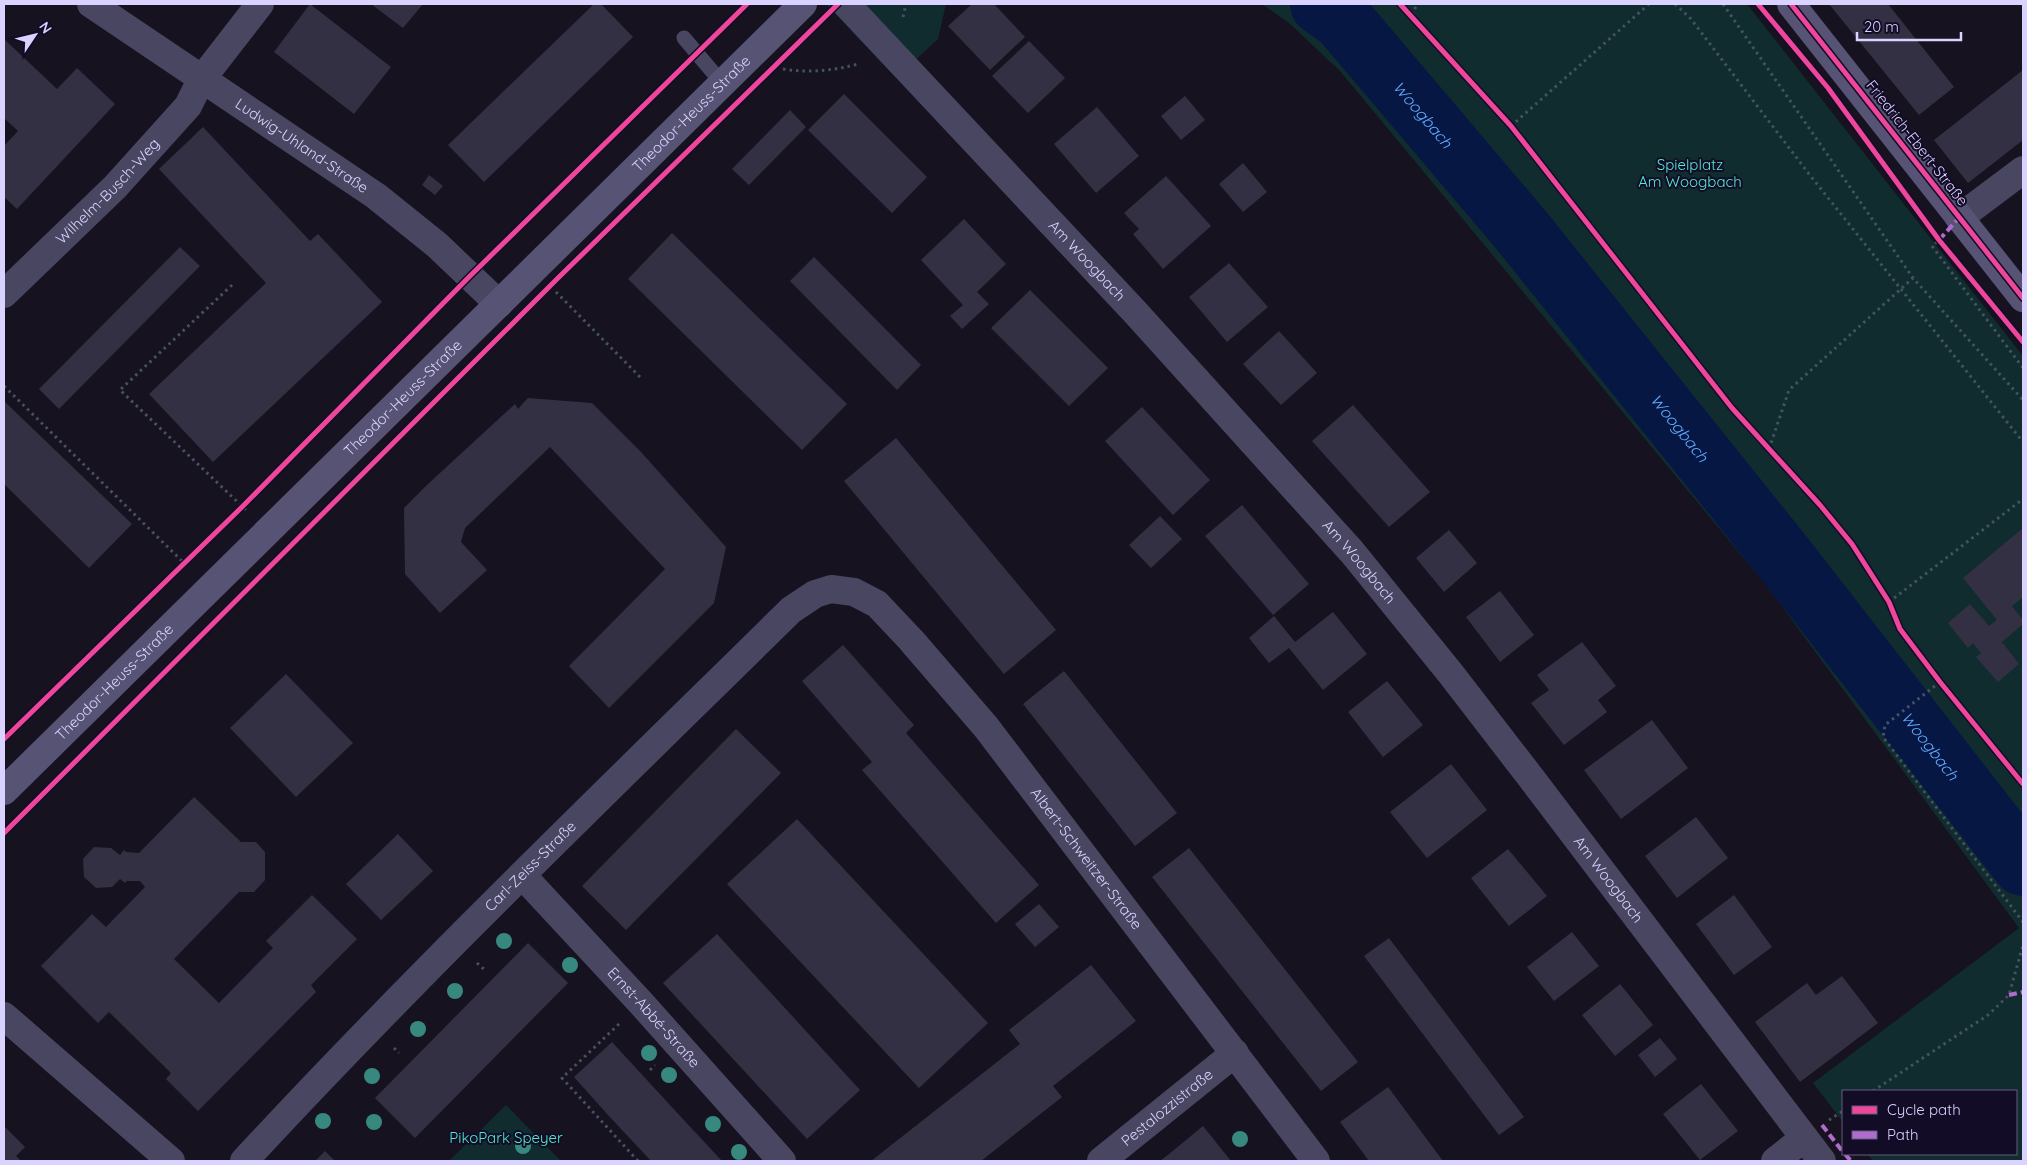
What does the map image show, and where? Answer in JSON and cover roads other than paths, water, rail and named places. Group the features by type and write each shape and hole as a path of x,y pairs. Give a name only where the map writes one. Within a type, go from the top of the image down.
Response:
{"main road":[{"name":"Theodor-Heuss-Straße","path":"4,792 803,4"},
{"name":"Friedrich-Ebert-Straße","path":"1791,4 2023,298"}],"street":[{"name":"Ludwig-Uhland-Straße","path":"91,4 201,80 376,196 437,245 499,304"},
{"name":"Wilhelm-Busch-Weg","path":"4,294 115,187 188,106 201,80 260,4"},
{"name":"Am Woogbach","path":"846,4 1168,348 1352,552 1452,674 1822,1161"},
{"path":"1959,218 2023,170"},
{"name":"Carl-Zeiss-Straße","path":"244,1161 309,1090 522,875 791,610 815,594 831,589"},
{"name":"Albert-Schweitzer-Straße","path":"831,589 854,592 877,604 912,640 986,727 1316,1161"},
{"name":"Ernst-Abbé-Straße","path":"522,875 642,1003 782,1161"},
{"path":"4,1016 171,1161"},
{"name":"Pestalozzistraße","path":"1101,1161 1234,1053"},
{"path":"1775,1161 1804,1138"}],"lane":[{"path":"684,38 722,83"}],"waterway":[{"name":"Woogbach","path":"1321,4 1342,19 1521,230 1780,553 2023,865"}],"park label":[{"name":"Spielplatz Am Woogbach","path":"1690,174"},
{"name":"PikoPark Speyer","path":"506,1138"}]}
